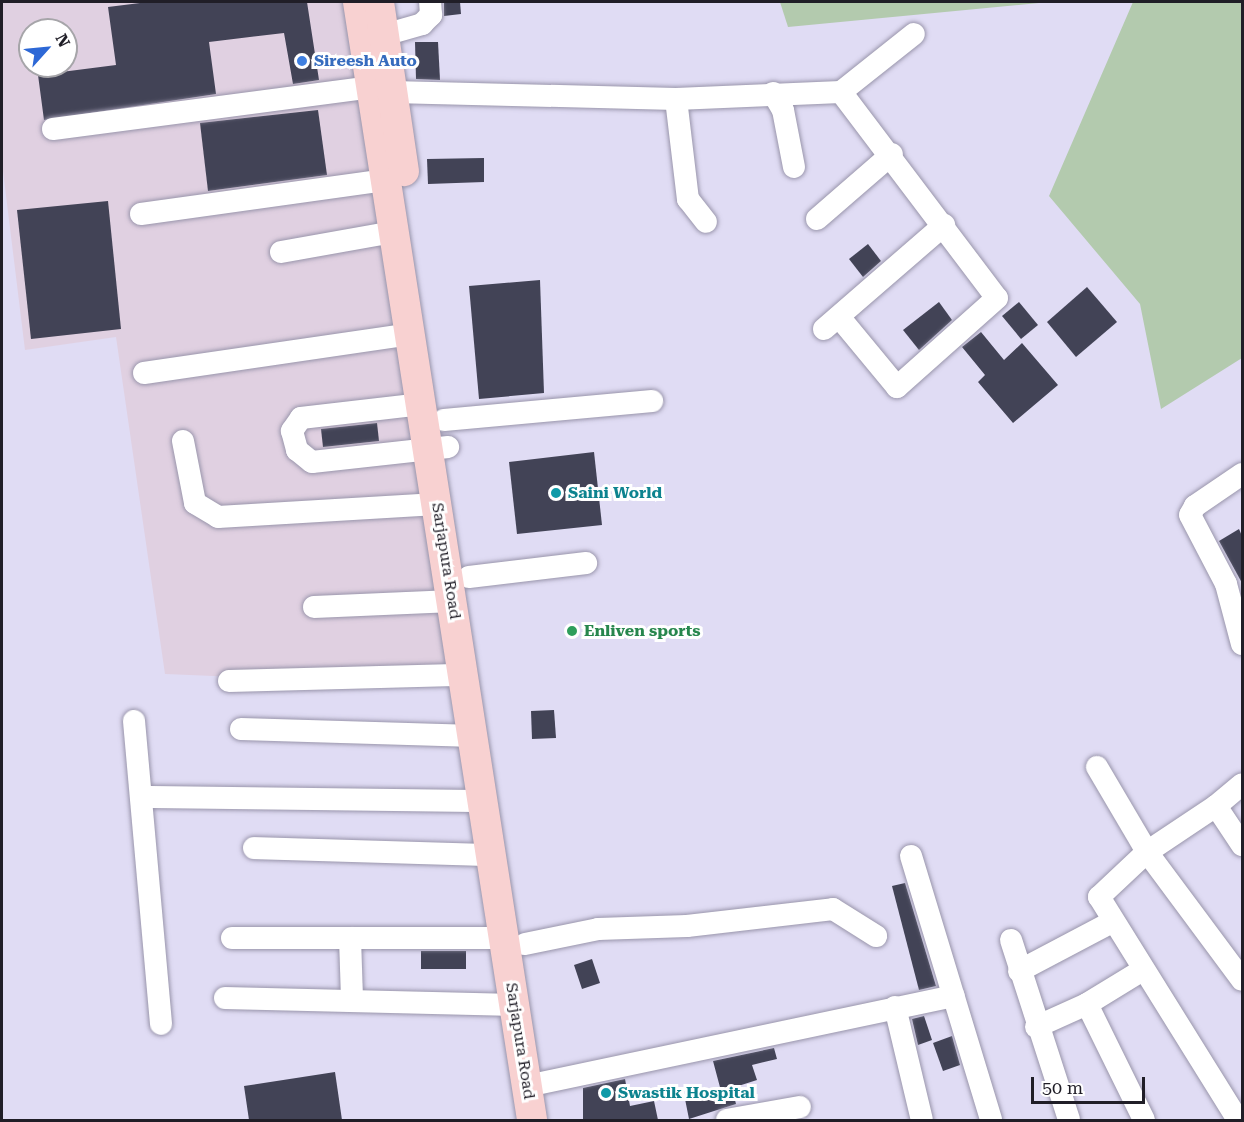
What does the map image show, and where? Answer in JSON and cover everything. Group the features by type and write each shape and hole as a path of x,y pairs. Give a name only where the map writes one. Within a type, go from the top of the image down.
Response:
{"main road":[{"name":"Sarjapura Road","path":"372,14 381,90 537,1084 532,1120"},
{"name":"Sarjapura Road","path":"381,90 385,180 393,232 410,334 436,430 437,504 461,589 465,675 492,855 515,941 515,1005 537,1084 551,1120"}],"street":[{"path":"372,14 422,24 431,15 430,2"},
{"path":"53,129 381,90 676,99 773,93 841,92 914,34"},
{"path":"841,92 892,154 944,225 996,302 894,387 832,323 944,225"},
{"path":"773,93 783,110 794,166"},
{"path":"676,99 688,200 706,222"},
{"path":"817,219 892,154"},
{"path":"141,214 385,180"},
{"path":"281,252 393,232"},
{"path":"144,373 410,334"},
{"path":"436,430 301,418 292,431 297,450 312,462 436,430 652,401"},
{"path":"183,441 195,503 218,517 437,504"},
{"path":"1242,474 1195,506 1190,515 1234,579 1242,644"},
{"path":"314,608 461,589 586,563"},
{"path":"229,681 465,675"},
{"path":"134,721 161,1024"},
{"path":"241,729 475,736"},
{"path":"1097,766 1147,852 1242,980"},
{"path":"1238,1120 1141,971 1112,922 1100,895 1147,852 1216,807 1242,784"},
{"path":"142,797 484,801"},
{"path":"1216,807 1242,846"},
{"path":"254,848 492,855"},
{"path":"911,856 991,1120"},
{"path":"232,938 515,941 598,929 687,926 833,909 876,936"},
{"path":"1019,971 1112,922"},
{"path":"350,938 352,998"},
{"path":"1011,940 1036,1027 1069,1120"},
{"path":"1036,1027 1087,1004 1141,971"},
{"path":"537,1084 954,996"},
{"path":"225,998 352,998 515,1005"},
{"path":"1087,1004 1144,1120"},
{"path":"895,1007 922,1120"},
{"path":"727,1120 800,1107"}],"shaded area":[{"path":"2,2 351,2 454,686 165,674 116,337 25,350 2,163"}],"green space":[{"path":"780,2 1049,2 788,27"},
{"path":"1133,2 1242,2 1242,358 1161,409 1140,304 1049,196"}],"building":[{"path":"148,2 307,2 319,80 293,84 284,33 209,42 216,94 44,120 38,78 78,78 78,70 116,65 108,7"},
{"path":"444,2 460,2 461,14 444,16"},
{"path":"415,42 438,42 440,80 416,79"},
{"path":"318,110 327,175 208,191 200,123"},
{"path":"484,158 484,182 428,184 427,159"},
{"path":"108,201 121,329 31,339 17,210"},
{"path":"868,244 881,261 863,277 849,259"},
{"path":"540,280 544,393 479,399 469,286"},
{"path":"1087,287 1117,322 1076,357 1047,322"},
{"path":"939,302 952,320 919,350 903,330"},
{"path":"1019,302 1038,325 1021,339 1002,316"},
{"path":"981,332 1004,360 1022,343 1058,385 1013,423 978,382 985,375 962,347"},
{"path":"377,423 379,441 323,447 321,429"},
{"name":"Saini World","path":"594,452 602,525 517,534 509,462"},
{"path":"1239,529 1242,536 1242,583 1219,541"},
{"path":"554,710 556,738 532,739 531,711"},
{"path":"905,883 936,986 919,990 892,886"},
{"path":"421,951 466,951 466,969 421,969"},
{"path":"592,959 600,983 582,989 574,965"},
{"path":"924,1016 932,1040 918,1045 912,1019"},
{"path":"952,1036 960,1065 943,1071 933,1043"},
{"path":"774,1048 777,1059 752,1065 757,1080 732,1088 736,1104 689,1119 685,1099 721,1091 713,1061"},
{"path":"335,1072 342,1120 249,1120 244,1086"},
{"name":"Swastik Hospital","path":"625,1079 630,1106 654,1101 658,1120 583,1120 583,1088"}],"place":[{"name":"Sireesh Auto","path":"302,61"},
{"name":"Saini World","path":"556,493"},
{"name":"Enliven sports","path":"572,631"},
{"name":"Swastik Hospital","path":"606,1093"}]}
